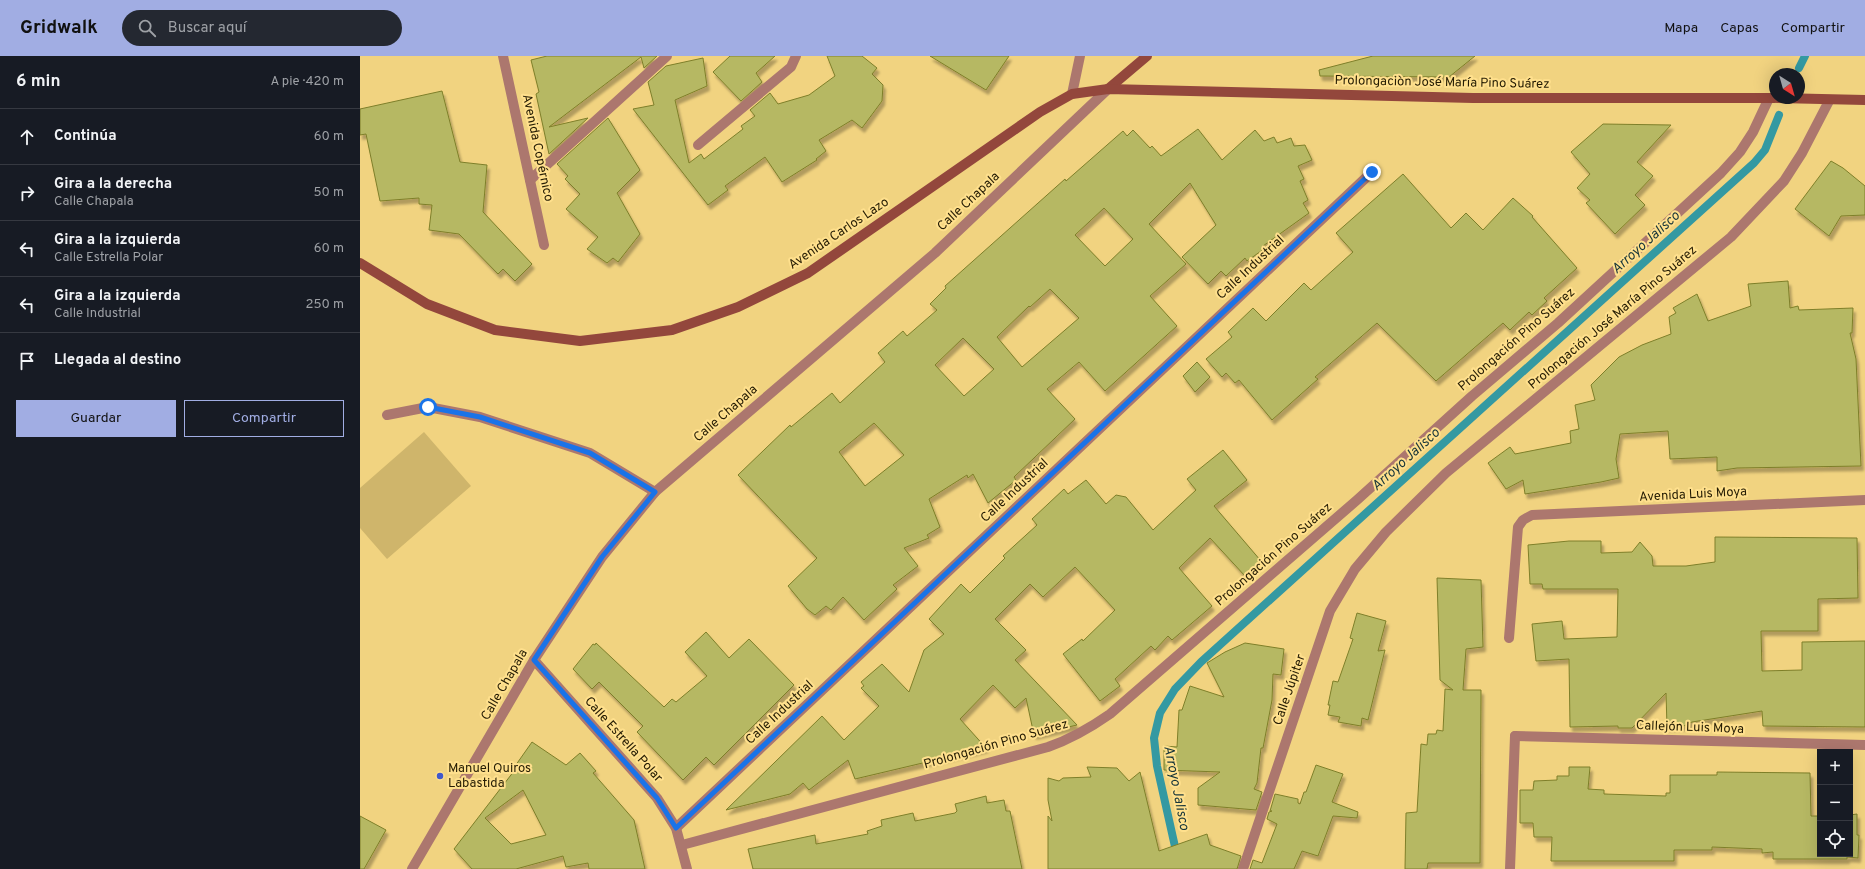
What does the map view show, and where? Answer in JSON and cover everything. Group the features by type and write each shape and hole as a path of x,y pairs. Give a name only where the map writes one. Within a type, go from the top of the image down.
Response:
{"main road":[{"name":"Calle Chapala","path":"1108,89 1147,56"},
{"name":"Avenida Carlos Lazo","path":"360,263 427,304 495,330 580,341 672,330 738,307 808,273 1028,120 1072,94 1108,89"},
{"name":"Prolongaciòn José María Pino Suárez","path":"1108,89 1473,98 1769,98"},
{"name":"Prolongaciòn José María Pino Suárez","path":"1805,99 1865,100"}],"street":[{"name":"Avenida Copérnico","path":"503,56 544,245"},
{"path":"530,180 667,56"},
{"path":"698,145 791,67 796,56"},
{"path":"1072,94 1080,56"},
{"name":"Calle Chapala","path":"412,869 534,660 602,557 655,492 935,253 1108,89"},
{"name":"Prolongación José María Pino Suárez","path":"1386,532 1446,473 1731,237 1784,181 1802,153 1829,100"},
{"name":"Prolongación Pino Suárez","path":"682,845 1048,747 1071,739 1090,728 1116,709 1357,500 1472,396 1558,323 1715,178 1740,152 1770,104"},
{"name":"Calle Industrial","path":"676,828 1372,172"},
{"path":"387,415 428,407 480,417 590,453 655,492"},
{"name":"Avenida Luis Moya","path":"1509,638 1518,527 1523,520 1532,515 1865,500"},
{"name":"Calle Júpiter","path":"1243,869 1330,611 1355,569 1386,532"},
{"name":"Calle Estrella Polar","path":"534,660 657,798 676,828 682,845 687,869"},
{"name":"Callejón Luis Moya","path":"1510,869 1515,736 1865,745"}],"shaded area":[{"path":"424,432 471,486 387,559 360,528 360,488"}],"building":[{"path":"547,56 657,56 644,68 641,57 549,127 588,118 549,154 536,94 539,92 531,60"},
{"path":"730,56 775,56 756,73 762,82 741,101 713,72"},
{"path":"827,56 862,56 877,68 872,74 883,85 882,101 862,128 852,120 819,140 826,151 816,159 817,160 782,182 765,157 725,186 728,190 708,205 633,109 654,105 648,82 666,66 703,58 707,86 675,100 689,163 701,154 704,159 743,129 741,126 755,116 750,110 770,93 778,104 809,95 835,76"},
{"path":"930,56 1009,56 986,90"},
{"path":"1373,56 1475,56 1449,77 1320,76 1319,70"},
{"path":"442,91 460,162 487,165 483,212 532,264 515,281 503,269 498,274 459,234 429,230 432,205 419,204 419,198 380,201 366,134 360,135 360,109"},
{"path":"608,118 640,170 617,193 640,234 618,262 613,258 607,263 587,249 598,237 566,209 580,194 565,179 568,176 557,164"},
{"path":"1603,124 1671,125 1637,162 1653,176 1635,195 1645,205 1615,234 1586,203 1590,200 1577,188 1590,174 1571,152"},
{"path":"1198,129 1222,160 1255,130 1264,141 1274,137 1277,143 1291,138 1294,146 1305,145 1312,160 1298,166 1304,179 1300,181 1308,200 1303,203 1309,213 1263,246 1264,249 1247,261 1245,258 1226,276 1221,271 1208,284 1182,257 1216,225 1190,183 1149,224 1186,264 1150,296 1177,326 1105,391 1079,362 1047,389 1075,419 1014,477 1016,480 988,503 973,474 968,478 967,475 929,499 940,527 927,535 929,538 904,548 918,566 893,585 897,589 864,620 843,597 831,610 826,606 815,615 807,609 788,586 817,558 738,475 790,425 791,427 832,393 840,403 885,362 878,353 903,331 907,336 937,310 930,304 946,288 945,286 1065,179 1066,181 1123,131 1127,136 1133,130 1150,148 1152,146 1161,156","holes":["1104,208 1133,239 1105,266 1075,235","1050,289 1079,318 1022,367 997,337 1029,306 1030,307","963,338 994,369 964,396 935,365","874,423 904,455 865,486 839,452"]},
{"path":"1831,161 1843,168 1865,186 1865,215 1841,216 1829,236 1795,209"},
{"path":"1403,174 1451,228 1466,213 1483,230 1513,198 1533,216 1532,217 1577,268 1544,298 1547,301 1532,315 1529,312 1510,330 1503,323 1436,381 1377,323 1315,377 1318,379 1272,420 1239,380 1235,383 1226,373 1222,377 1206,359 1232,337 1228,332 1253,308 1266,321 1304,283 1311,290 1353,252 1336,233"},
{"path":"1788,281 1790,308 1798,306 1799,310 1853,308 1852,333 1850,333 1856,359 1861,466 1737,468 1717,471 1717,457 1670,459 1668,431 1620,434 1616,459 1619,478 1601,482 1525,494 1523,480 1506,489 1488,463 1510,447 1515,454 1571,443 1570,431 1579,429 1575,405 1595,400 1591,385 1619,357 1642,345 1671,334 1669,317 1676,313 1673,308 1697,294 1708,321 1751,306 1748,284"},
{"path":"1197,362 1210,377 1195,392 1183,376"},
{"path":"1223,450 1247,480 1214,506 1261,561 1245,576 1210,538 1179,568 1212,606 1172,640 1168,636 1155,650 1151,646 1115,679 1120,686 1100,701 1063,654 1082,639 1083,641 1115,610 1075,567 1043,597 1030,584 995,619 1026,650 1015,660 1077,725 1034,735 1026,698 1015,708 993,685 960,719 986,748 855,779 848,760 809,790 803,783 790,794 726,810 822,716 844,740 879,706 861,688 864,686 861,682 882,664 909,692 924,650 944,634 929,619 961,584 970,593 1005,558 1003,556 1037,525 1032,519 1064,489 1068,494 1086,480 1106,504 1116,495 1126,497 1153,530 1196,490 1187,479"},
{"path":"1715,537 1857,538 1858,598 1818,599 1818,631 1761,631 1762,671 1802,670 1802,642 1865,641 1865,727 1763,726 1762,711 1692,722 1684,726 1667,727 1666,693 1632,728 1618,728 1618,726 1570,727 1569,659 1536,661 1532,624 1562,621 1564,639 1617,637 1618,589 1543,589 1542,584 1530,584 1528,545 1569,541 1601,541 1601,553 1632,552 1640,542 1652,556 1653,566 1686,566 1715,562"},
{"path":"1437,578 1481,580 1483,647 1466,649 1463,690 1481,690 1480,863 1428,863 1427,869 1405,869 1406,813 1417,812 1421,744 1427,745 1428,734 1436,734 1437,730 1443,731 1445,689 1453,690 1440,680"},
{"path":"1357,613 1386,621 1378,651 1385,650 1368,720 1362,718 1361,726 1338,722 1340,717 1328,715 1330,705 1328,705 1333,681 1338,682 1353,639 1350,638"},
{"path":"706,632 729,658 749,639 794,685 714,765 706,757 683,780 637,732 643,726 599,682 592,689 573,669 593,644 595,645 596,643 664,707 672,699 676,702 707,676 685,652"},
{"path":"1245,643 1284,649 1281,675 1273,674 1272,700 1263,748 1261,748 1257,783 1254,789 1262,792 1256,810 1198,805 1198,788 1220,772 1164,770 1164,746 1177,747 1179,710 1182,710 1190,686 1224,697 1207,663 1225,652"},
{"path":"532,742 566,765 580,753 596,771 593,773 634,820 645,869 589,869 588,863 566,867 563,856 516,869 472,869 454,849 514,771 513,769","holes":["523,790 546,835 511,844 485,818"]},
{"path":"1316,765 1343,774 1332,802 1358,812 1357,818 1333,816 1318,856 1302,851 1294,869 1250,869 1253,860 1262,863 1277,824 1267,819 1269,812 1272,811 1270,811 1275,794 1298,799 1298,803 1300,804"},
{"path":"1087,767 1117,768 1129,781 1140,772 1159,851 1207,834 1210,845 1241,856 1237,869 1048,869 1048,816 1052,821 1048,800 1048,778 1059,781 1063,778 1091,777"},
{"path":"1569,767 1590,767 1588,789 1604,790 1604,794 1666,796 1666,793 1670,793 1670,775 1717,775 1717,772 1810,773 1811,816 1817,816 1817,857 1847,857 1847,859 1773,859 1773,852 1762,853 1762,849 1712,847 1712,850 1674,850 1674,861 1551,861 1552,837 1534,837 1533,823 1520,823 1520,790 1533,790 1534,781 1557,780 1557,776 1569,776"},
{"path":"986,796 987,803 1004,800 1006,811 1010,811 1022,869 753,869 748,849 815,835 816,844 868,834 867,831 882,826 881,820 913,813 915,821 955,813 957,811 955,804"},
{"path":"1857,814 1857,835 1859,835 1858,858 1847,857 1853,857 1853,815"},
{"path":"360,816 386,830 364,869 360,869"}],"waterway":[{"name":"Arroyo Jalisco","path":"1799,68 1805,56"},
{"name":"Arroyo Jalisco","path":"1180,869 1157,766 1154,738 1160,713 1175,689 1201,662 1754,163 1765,150 1779,115"}],"place":[{"name":"Manuel Quiros Labastida","path":"440,776"}],"route":[{"path":"428,407 480,417 590,453 655,492 602,557 534,660 657,798 676,828 1372,172"}]}
